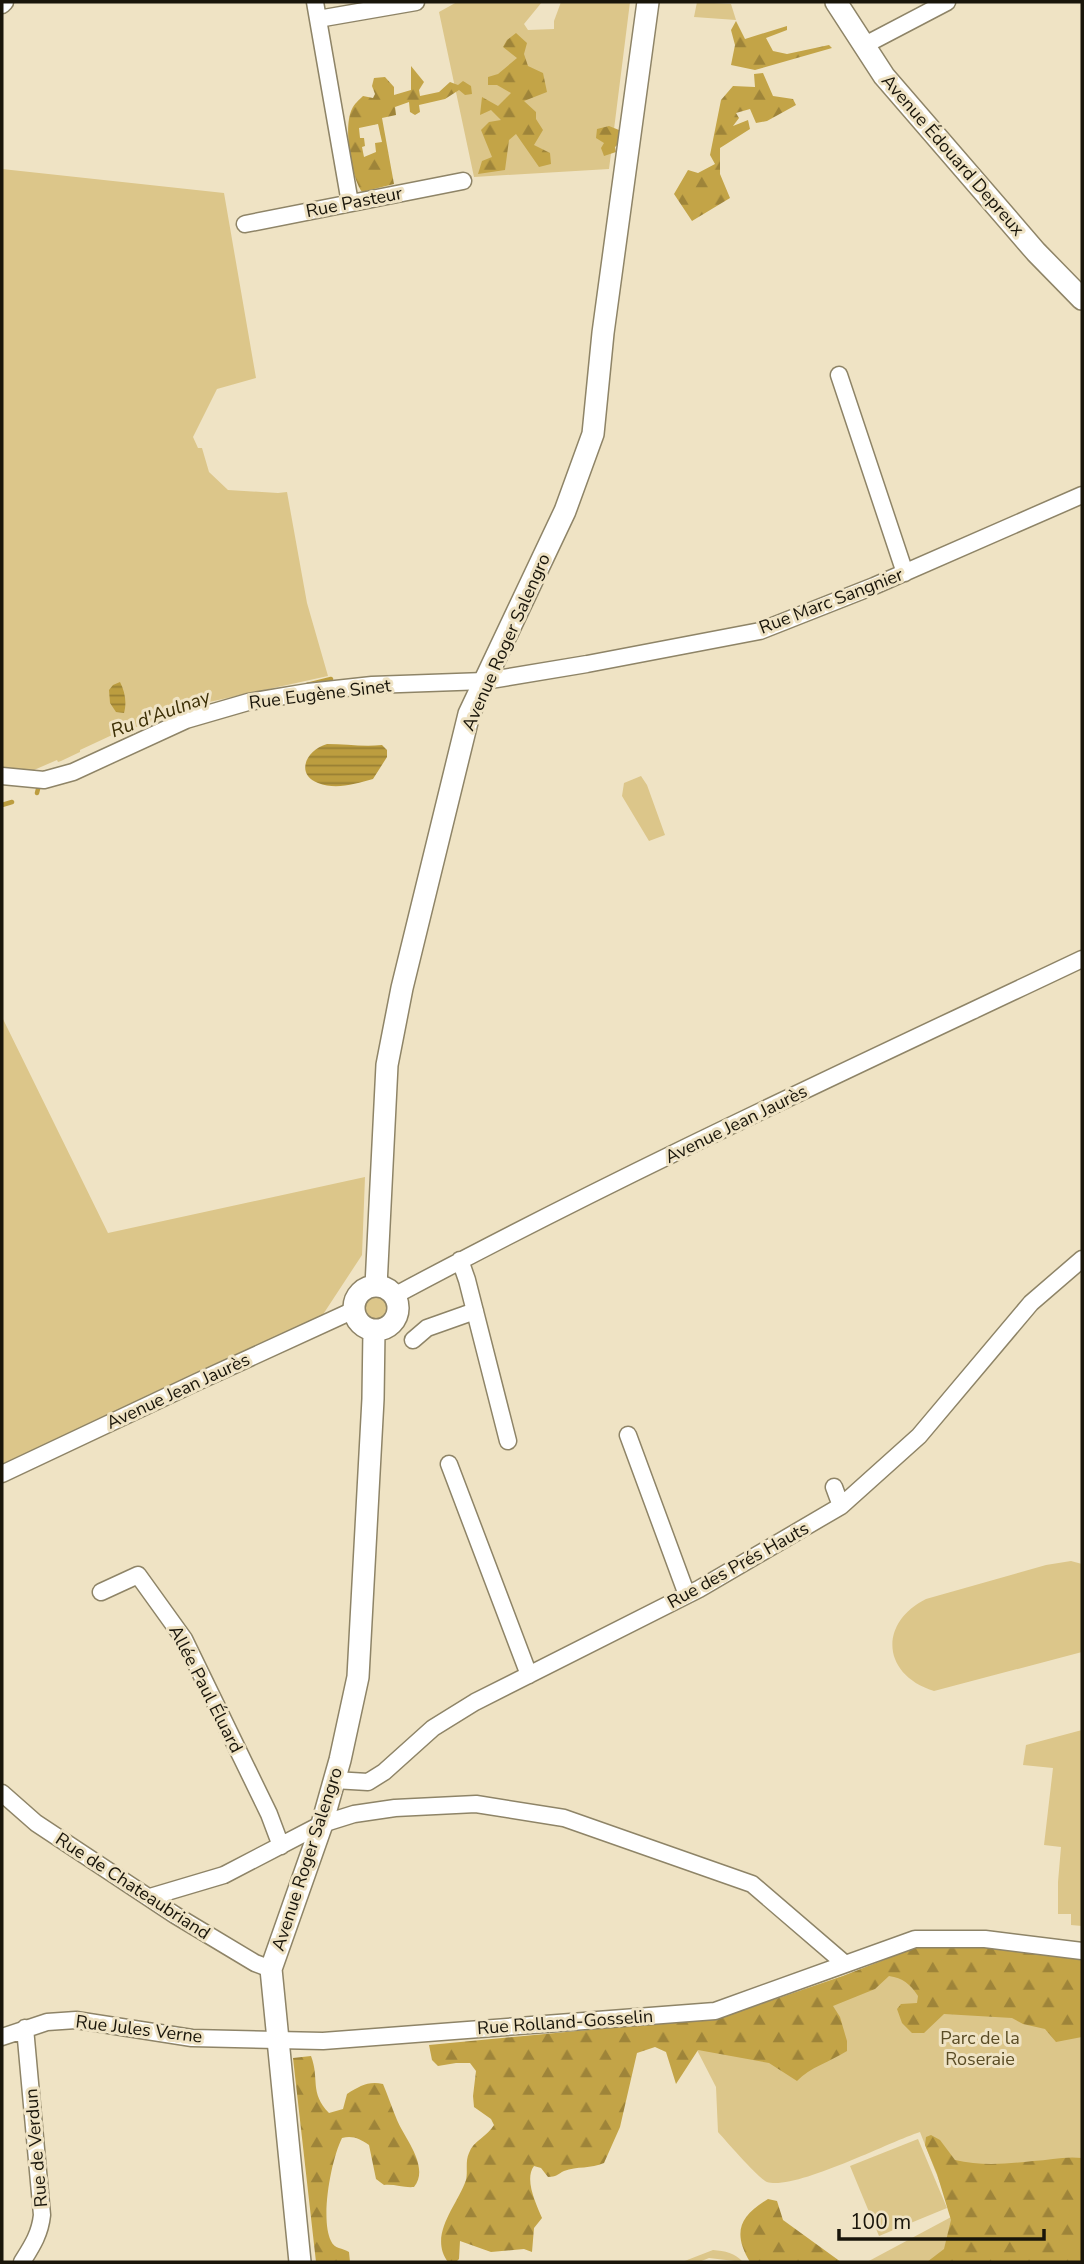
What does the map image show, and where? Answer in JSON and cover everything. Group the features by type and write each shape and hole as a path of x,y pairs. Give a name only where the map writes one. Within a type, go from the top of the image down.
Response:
{"main road":[{"name":"Avenue Roger Salengro","path":"385,1291 387,1065 411,945 466,722 565,511 593,434 603,333 648,2"},
{"name":"Avenue Édouard Depreux","path":"836,2 884,76 1035,252 1082,298"},
{"path":"385,1291 398,1303 394,1320 383,1329 366,1328 357,1320 355,1302 360,1293 385,1291"},
{"name":"Avenue Roger Salengro","path":"300,2262 271,1969 322,1824 358,1677 373,1399 374,1330"}],"street":[{"path":"315,2 350,202"},
{"path":"318,19 416,2"},
{"path":"863,46 947,2"},
{"name":"Rue Pasteur","path":"245,224 463,181"},
{"path":"839,375 905,573"},
{"name":"Rue Marc Sangnier","path":"485,681 760,631 905,573 1082,495"},
{"name":"Rue Eugène Sinet","path":"2,776 44,780 73,772 186,720 248,702 372,685 485,681"},
{"name":"Avenue Jean Jaurès","path":"385,1291 460,1260 774,1105 1082,959"},
{"name":"Rue des Prés Hauts","path":"334,1780 368,1782 384,1772 433,1728 475,1702 687,1595 841,1506 919,1436 1031,1303 1082,1259"},
{"path":"460,1260 508,1441"},
{"name":"Avenue Jean Jaurès","path":"2,1474 355,1310"},
{"path":"413,1340 426,1328 475,1311"},
{"path":"628,1435 687,1595"},
{"path":"449,1464 529,1675"},
{"path":"834,1487 841,1506"},
{"name":"Allée Paul Éluard","path":"101,1592 138,1575 184,1639 269,1814 281,1846"},
{"name":"Rue de Chateaubriand","path":"2,1793 36,1823 243,1956 271,1969"},
{"path":"150,1897 225,1875 322,1824 354,1814 475,1804 564,1818 752,1884 844,1963"},
{"name":"Rue Rolland-Gosselin","path":"278,2039 323,2041 715,2011 915,1938 985,1939 1082,1951"},
{"name":"Rue Jules Verne","path":"2,2037 47,2022 76,2020 192,2038 278,2039"},
{"name":"Rue de Verdun","path":"22,2262 36,2241 42,2215 25,2028"}],"green space":[{"path":"457,2 542,2 524,24 528,30 554,29 561,2 630,2 609,169 474,177 439,12"},
{"path":"697,2 731,4 736,20 694,17"},
{"path":"736,21 745,39 787,26 787,30 766,38 773,51 787,54 829,45 832,48 755,70 731,65 735,45 731,30"},
{"path":"516,33 527,43 524,54 528,66 543,73 547,92 524,101 536,112 536,119 543,130 534,145 550,153 551,164 539,167 516,134 509,140 505,170 478,174 482,161 492,157 481,130 489,122 501,120 491,110 480,115 482,97 498,106 511,93 497,85 488,85 488,77 498,74 517,58 503,47"},
{"path":"411,66 424,82 419,90 420,96 439,92 450,82 458,85 463,81 471,86 472,94 465,95 459,90 445,99 419,105 420,112 415,115 410,112 409,102 395,107 396,115 382,118 394,184 362,192 355,175 348,139 352,109 363,96 373,98 374,78 385,77 394,87 394,95 411,90","holes":["378,124 382,142 375,143 376,152 364,157 364,138 360,138 359,128"]},
{"path":"763,73 773,96 793,99 796,105 767,121 756,123 750,109 736,113 739,118 733,126 748,120 750,129 720,148 720,174 730,198 692,221 674,194 688,170 698,173 715,164 710,155 721,100 733,86 755,87 754,74"},
{"path":"609,126 619,130 623,140 615,147 616,152 604,156 601,148 604,143 596,138 597,129"},
{"path":"2,169 224,193 256,378 217,389 193,437 198,448 202,448 209,472 228,490 287,492 307,603 328,676 209,702 110,736 61,761 57,760 27,773 2,771"},
{"path":"641,776 647,785 665,835 649,841 622,796 624,783"},
{"path":"2,1017 108,1233 365,1177 362,1255 322,1316 2,1467"},
{"path":"376,1294 386,1298 390,1308 386,1318 376,1322 366,1318 362,1308 366,1298"},
{"path":"1071,1561 1082,1564 1082,1652 934,1691 904,1673 896,1661 892,1648 900,1621 910,1609 926,1599 1046,1565"},
{"path":"1082,1730 1082,1926 1071,1925 1071,1914 1058,1914 1061,1847 1044,1845 1053,1768 1023,1765 1026,1745"},
{"path":"990,1946 1082,1960 1082,2037 1056,2042 1045,2029 1023,2024 1012,2018 944,2014 924,2033 912,2033 902,2023 897,2009 901,2004 917,2003 918,1996 906,1982 889,1976 875,1989 833,2006 840,2017 847,2051 814,2068 797,2081 769,2063 698,2050 676,2084 666,2052 655,2047 637,2053 620,2127 604,2163 569,2169 548,2177 541,2168 534,2166 531,2171 534,2199 542,2218 534,2228 532,2252 524,2249 491,2252 460,2241 459,2259 456,2262 448,2262 441,2241 446,2221 466,2180 467,2159 471,2149 494,2125 491,2119 474,2107 476,2071 470,2063 438,2066 432,2060 429,2045 715,2020 843,1976 917,1947"},
{"name":"Parc de la Roseraie","path":"917,1947 1082,1960 1082,2262 867,2262 953,2216 920,2132 819,2173 780,2183 763,2179 718,2132 716,2087 682,2021 715,2020 843,1976"},
{"path":"311,2056 319,2099 329,2113 343,2109 347,2094 356,2089 368,2084 383,2084 418,2162 418,2179 414,2187 384,2185 376,2179 369,2145 356,2138 342,2138 331,2174 327,2219 332,2244 349,2252 350,2262 316,2262 293,2058"},
{"path":"931,2135 940,2140 955,2160 964,2162 1003,2164 1082,2158 1082,2262 927,2262 944,2249 951,2220 925,2145 926,2137"},
{"path":"918,2139 947,2208 879,2236 850,2166"},
{"path":"768,2199 777,2201 783,2220 841,2262 750,2262 741,2242 742,2226 745,2218"},
{"path":"713,2250 730,2253 743,2262 709,2258 699,2262 682,2262"}],"shaded area":[{"path":"120,682 125,697 124,713 116,712 110,703 109,690"},
{"path":"327,744 382,745 387,750 387,757 373,779 346,786 325,785 311,779 305,768 314,751"}],"waterway":[{"name":"Ru d'Aulnay","path":"307,685 331,679"},
{"name":"Ru d'Aulnay","path":"37,793 38,789"},
{"name":"Ru d'Aulnay","path":"2,805 12,802"}]}
